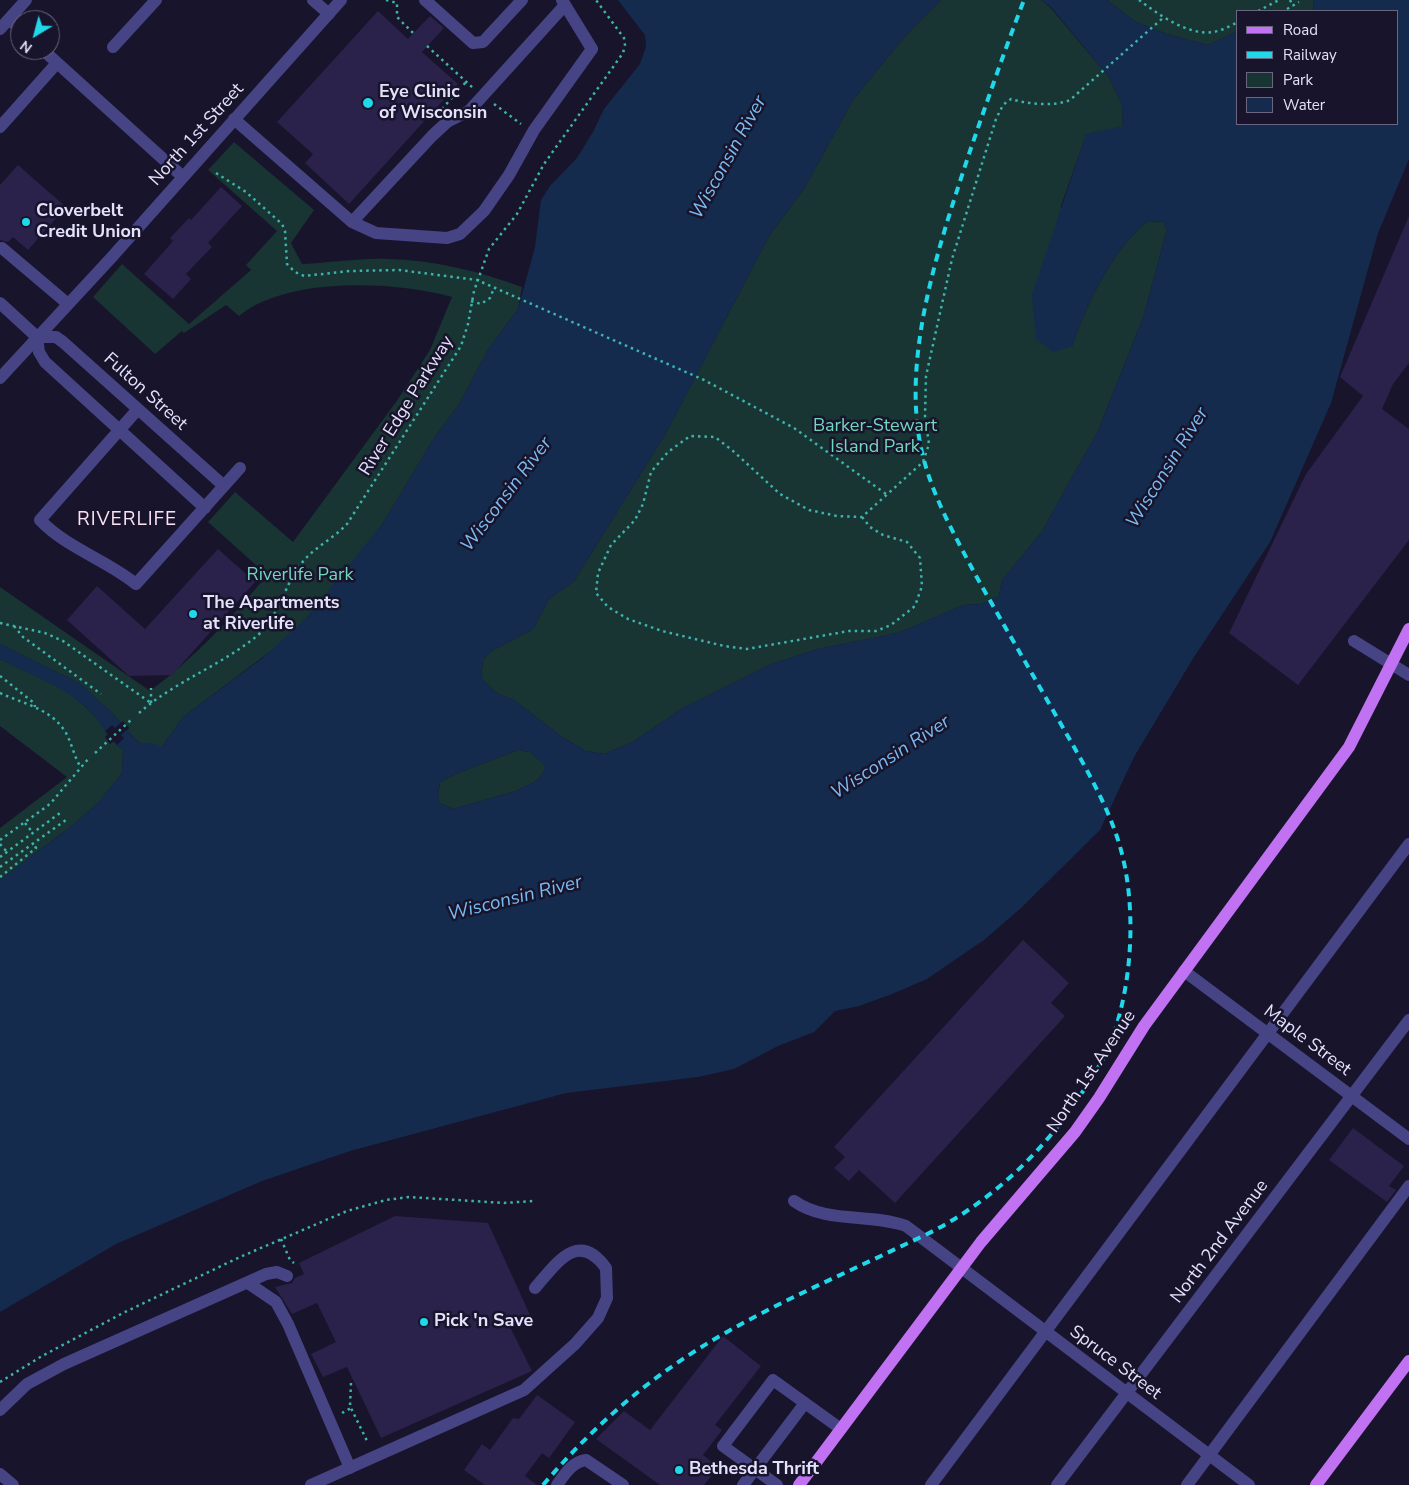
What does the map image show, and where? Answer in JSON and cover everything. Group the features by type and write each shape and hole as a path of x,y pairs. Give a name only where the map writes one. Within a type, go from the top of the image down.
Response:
{"main road":[{"name":"North 1st Avenue","path":"799,1485 960,1269 1003,1215 1066,1143 1102,1093 1136,1037 1349,747 1409,629"},
{"path":"1316,1485 1409,1361"}],"street":[{"path":"4,24 26,0"},
{"path":"113,47 156,0"},
{"path":"313,0 329,14"},
{"name":"North 1st Street","path":"0,378 341,0"},
{"path":"425,0 473,43 482,42 522,0"},
{"path":"234,119 352,222 376,233 447,238 460,234 484,211 509,175 534,130 592,49 564,2 469,111 447,122 437,131 352,222"},
{"path":"54,60 183,177"},
{"path":"0,127 57,63"},
{"path":"2,248 68,304"},
{"path":"0,303 37,337 39,352 45,362 205,508"},
{"name":"Fulton Street","path":"37,337 59,339 224,486"},
{"path":"138,409 40,520 54,535 78,550 115,568 136,584 240,468"},
{"path":"1354,641 1409,675"},
{"path":"931,1485 1409,844"},
{"name":"Maple Street","path":"1184,971 1409,1139"},
{"name":"North 2nd Avenue","path":"1057,1485 1409,1020"},
{"path":"1188,1485 1409,1186"},
{"name":"Spruce Street","path":"794,1201 806,1209 839,1217 888,1220 906,1226 960,1269 1249,1485"},
{"path":"312,1485 524,1390 536,1381 598,1318 607,1298 606,1268 589,1250 581,1249 565,1256 535,1288"},
{"path":"0,1410 27,1384 64,1364 274,1271 287,1276"},
{"path":"248,1283 276,1302 288,1324 350,1468"},
{"path":"777,1485 723,1446 773,1380 841,1429"},
{"path":"743,1485 804,1403"},
{"path":"557,1485 572,1466 579,1461 586,1460 623,1485"},
{"path":"0,1474 13,1485"}],"path":[{"path":"386,0 397,3 397,17 414,33"},
{"name":"River Edge Parkway","path":"139,713 151,703 227,658 258,635 270,622 297,569 310,555 337,535 347,524 442,378 464,340 477,280 492,245 517,214 544,164 623,53 624,38 596,0"},
{"path":"1139,0 1164,17 1188,28 1209,32 1236,23"},
{"path":"1260,10 1279,0"},
{"path":"1290,0 1293,6"},
{"path":"1287,8 1298,2"},
{"path":"862,517 870,527 883,535 907,542 920,558 922,586 915,606 891,625 876,631 849,631 747,649 724,646 662,631 628,619 608,607 596,593 598,573 611,544 635,520 643,504 650,472 668,452 690,436 715,437 780,494 809,510 837,516 862,517 923,462 929,444 925,416 926,376 952,259 999,112 1003,105 1011,99 1019,102 1062,104 1079,94 1164,17"},
{"path":"427,46 478,92"},
{"path":"441,110 466,82"},
{"path":"491,101 503,112 526,126"},
{"path":"216,173 246,192 282,224 285,231 287,264 299,275 399,270 477,280 704,380 794,428 886,494"},
{"path":"471,301 481,304 490,298 494,288"},
{"path":"0,622 45,633 63,641 151,703"},
{"path":"14,626 23,637 100,694"},
{"path":"0,676 34,702 34,706"},
{"path":"151,703 152,688"},
{"path":"0,693 49,714 61,726 80,766"},
{"path":"95,753 132,719"},
{"path":"0,840 50,804 80,766 89,758"},
{"path":"0,857 60,813"},
{"path":"0,867 66,820"},
{"path":"25,822 33,833"},
{"path":"0,844 6,852"},
{"path":"0,877 36,848 32,844"},
{"path":"281,1239 290,1260 298,1266"},
{"path":"351,1383 349,1399 351,1408 368,1443"},
{"path":"341,1413 351,1408"}],"green space":[{"name":"Barker-Stewart Island Park","path":"941,0 1041,0 1050,7 1109,77 1122,105 1123,127 1086,135 1061,206 1072,346 1093,295 1123,246 1148,221 1163,222 1167,229 1144,315 1098,431 1041,533 1002,580 999,596 981,604 964,605 898,633 818,649 769,665 681,709 633,742 604,754 586,751 562,737 514,700 498,694 481,678 483,660 490,652 533,629 549,599 574,581 666,433 769,236 805,187 853,100 905,36"},
{"path":"1107,0 1313,0 1314,10 1236,10 1236,32 1208,45 1167,34 1136,22"},
{"name":"Riverlife Park","path":"234,142 314,210 291,243 302,264 376,259 404,260 439,264 472,271 522,287 518,309 489,348 458,406 434,438 383,523 344,574 307,617 279,645 183,717 162,747 141,743 134,738 113,714 79,683 0,644 0,587 150,691 212,637 267,575 208,522 235,492 293,542 396,402 430,350 452,297 372,285 312,288 285,294 260,303 239,316 226,305 184,333 182,331 155,354 93,297 122,264 189,324 251,270 246,265 277,231 208,170"},
{"path":"0,659 68,693 93,714 113,741 123,750 122,773 99,802 74,824 0,880 0,828 67,777 0,726"},
{"path":"518,750 530,752 547,766 538,780 516,791 453,809 440,803 438,795 440,782 455,774"}],"water":[{"name":"Wisconsin River","path":"618,0 941,0 905,36 853,100 805,187 769,236 666,433 574,581 549,599 533,629 490,652 483,660 481,678 498,694 514,700 562,737 586,751 604,754 633,742 681,709 769,665 818,649 898,633 964,605 981,604 999,596 1002,580 1041,533 1098,431 1144,315 1167,229 1163,222 1148,221 1123,246 1093,295 1072,346 1053,352 1036,339 1032,295 1086,134 1123,126 1122,105 1109,77 1051,7 1041,0 1107,0 1136,22 1167,34 1208,45 1236,32 1236,125 1399,125 1399,10 1314,10 1313,0 1409,0 1409,159 1378,233 1331,403 1270,542 1194,657 1134,757 1100,830 1021,908 984,940 927,979 859,1006 835,1011 814,1032 778,1046 734,1069 698,1077 566,1093 350,1151 262,1181 116,1244 0,1312 0,880 74,824 99,802 122,773 123,750 112,741 91,711 85,706 55,686 0,659 0,644 79,683 113,714 134,738 141,743 153,743 162,747 183,717 264,657 307,617 383,523 434,438 458,406 489,348 518,309 535,247 541,200 550,186 577,158 604,109 640,64 646,47 645,35","holes":["518,750 530,752 546,767 538,780 516,791 453,809 440,803 438,794 440,782 455,774"]}],"pier":[{"path":"123,721 129,728 121,735 124,738 117,745 114,741 110,744 105,737 108,734 105,731 112,725 115,728"}],"building":[{"name":"Eye Clinic of Wisconsin","path":"378,11 408,39 430,16 444,28 422,52 458,84 349,204 305,163 313,154 277,122"},
{"name":"Cloverbelt Credit Union","path":"18,165 66,207 28,250 13,237 8,242 0,240 0,185"},
{"path":"221,187 242,206 208,243 212,247 186,274 191,279 173,299 144,274 173,241 170,238 189,218 191,220"},
{"path":"1409,216 1409,363 1393,384 1382,409 1409,429 1409,540 1298,685 1229,633 1306,474 1363,396 1340,377"},
{"name":"The Apartments at Riverlife","path":"218,549 255,582 172,675 129,676 67,620 97,586 145,629"},
{"path":"1023,940 1069,983 1051,1003 1065,1016 895,1203 859,1170 849,1181 834,1168 845,1157 834,1147"},
{"path":"1353,1128 1404,1166 1389,1186 1396,1190 1387,1202 1329,1160"},
{"name":"Pick 'n Save","path":"395,1216 488,1223 531,1317 510,1327 532,1371 381,1438 347,1367 323,1377 311,1354 336,1342 317,1303 292,1314 275,1287 292,1283 295,1278 304,1274 299,1263"},
{"path":"723,1336 761,1366 715,1425 722,1430 703,1455 718,1467 704,1485 660,1485 596,1439 624,1411 650,1430"},
{"path":"537,1395 575,1422 549,1458 542,1453 525,1476 537,1485 485,1485 464,1470 482,1444 490,1450 513,1418 519,1419"}],"railway":[{"path":"543,1485 584,1440 628,1400 675,1364 746,1321 943,1226 985,1198 1018,1170 1060,1124 1102,1060 1118,1020 1128,967 1130,912 1128,884 1116,834 1090,775 975,574 941,508 928,473 919,437 916,402 917,365 921,328 929,291 938,254 971,148 1024,0"}],"place":[{"name":"Eye Clinic of Wisconsin","path":"368,103"},
{"name":"Cloverbelt Credit Union","path":"26,222"},
{"name":"The Apartments at Riverlife","path":"193,614"},
{"name":"Pick 'n Save","path":"424,1322"},
{"name":"Bethesda Thrift","path":"679,1470"}],"district":[{"name":"RIVERLIFE","path":"127,520"}]}
